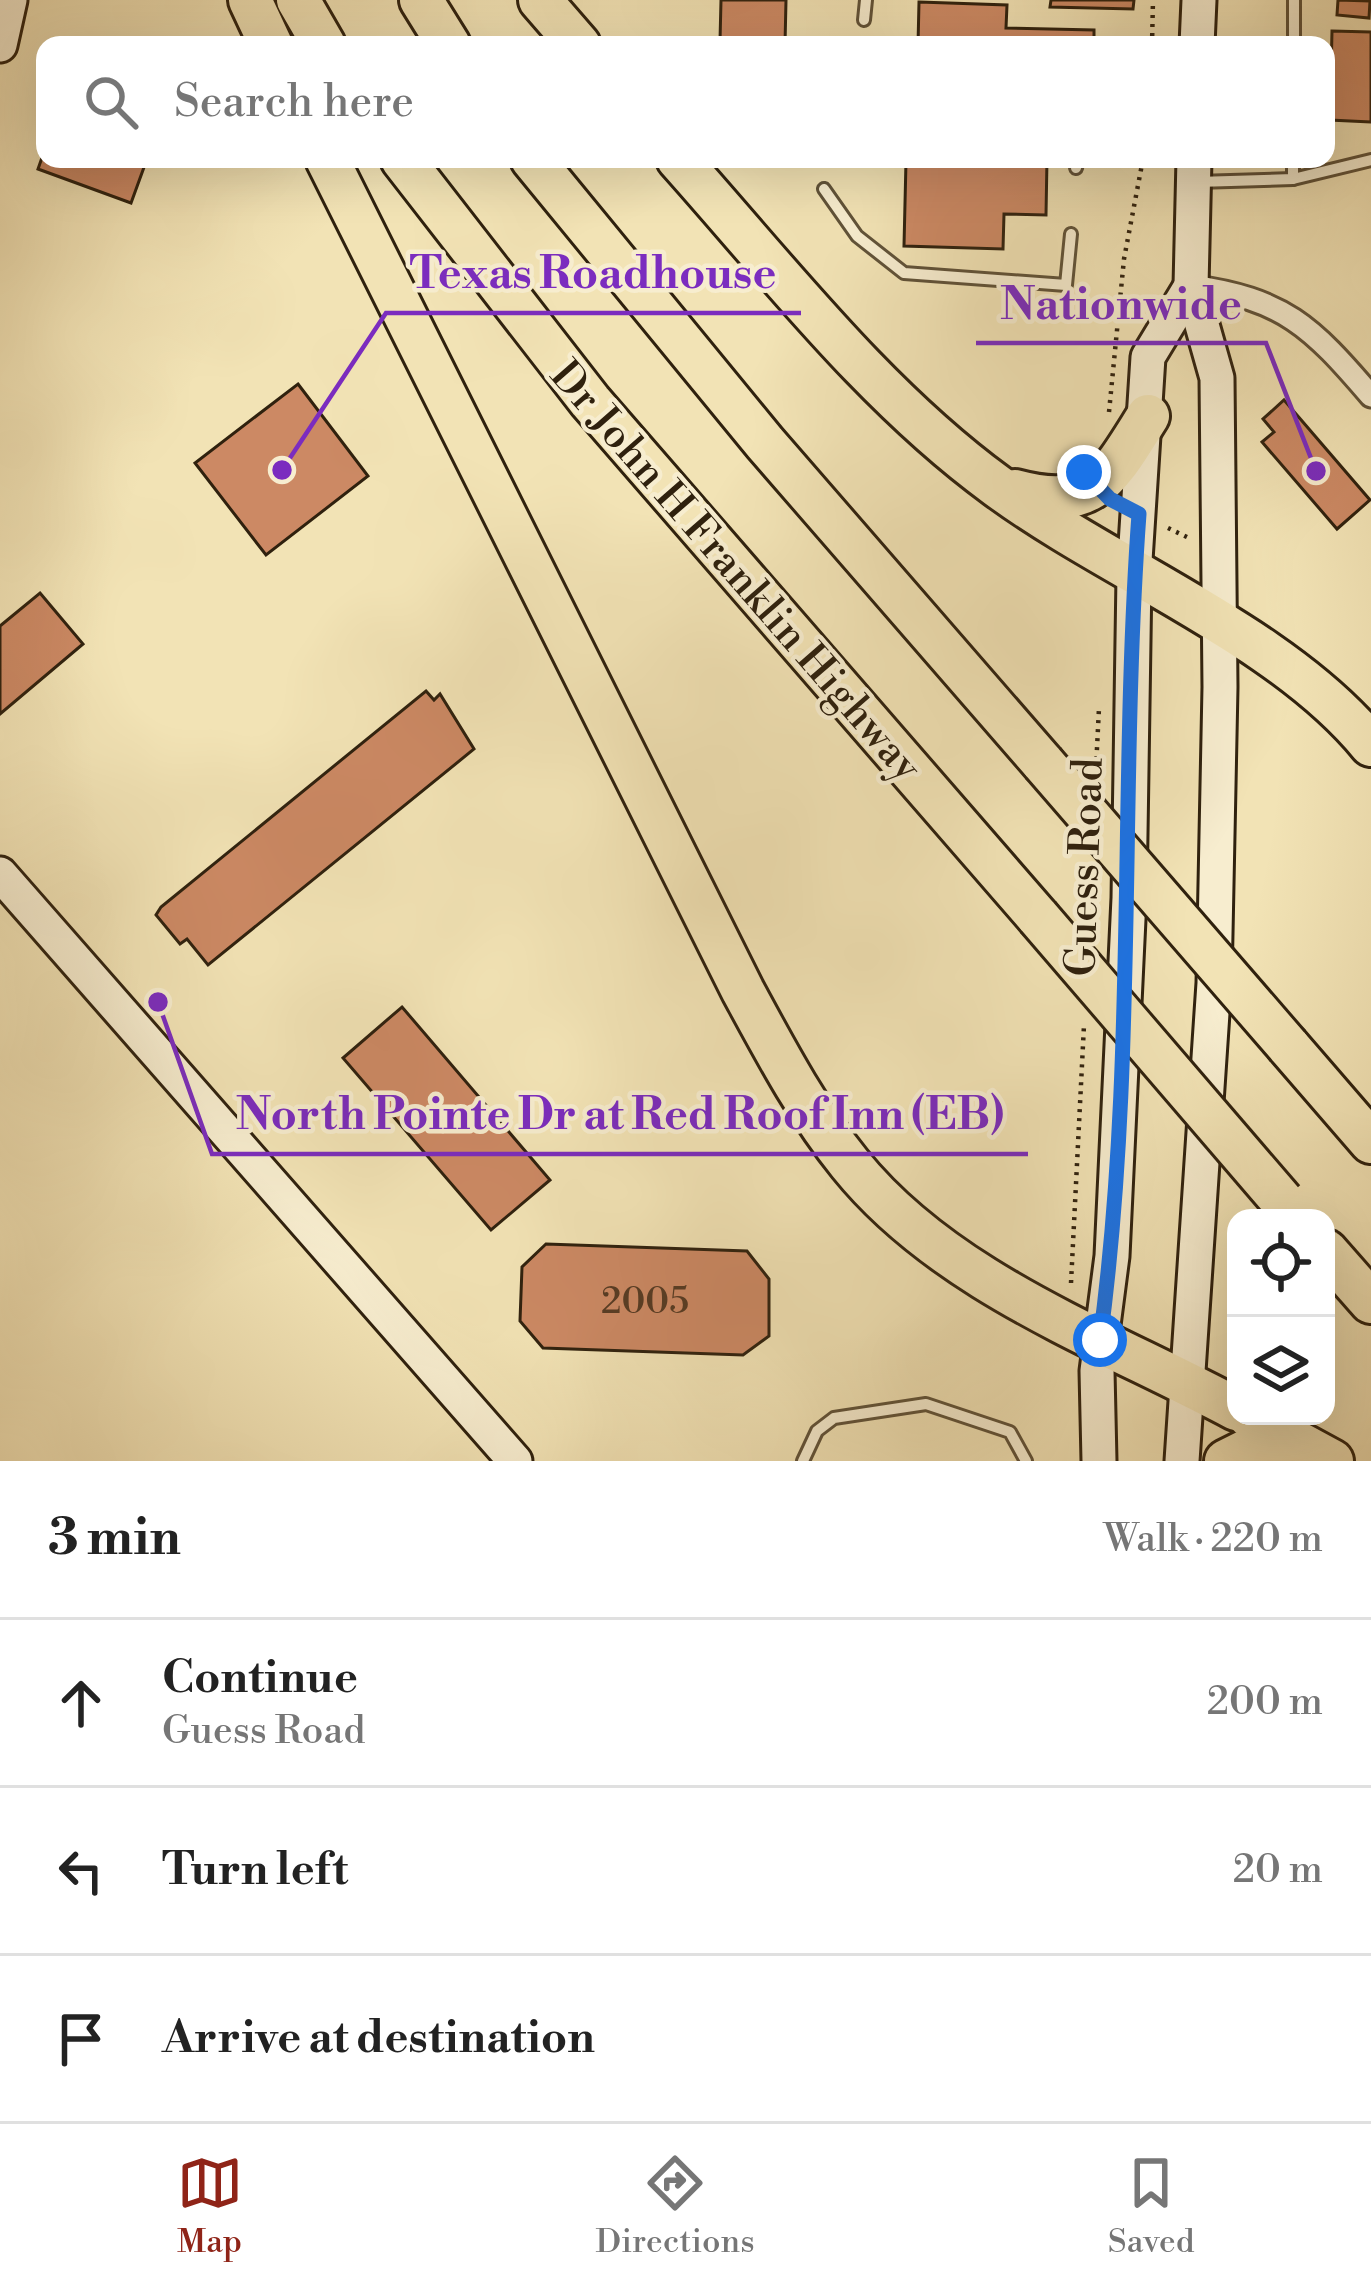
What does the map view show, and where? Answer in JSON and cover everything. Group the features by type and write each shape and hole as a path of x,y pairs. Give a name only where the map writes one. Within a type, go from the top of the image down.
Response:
{"highway":[{"path":"250,0 267,36"},
{"path":"298,0 319,36"},
{"path":"421,0 443,36"},
{"path":"540,0 571,36"},
{"path":"331,168 690,887 813,1112 850,1165 904,1221 969,1267 1227,1404"},
{"name":"Dr John H Franklin Highway","path":"409,168 590,401 1290,1209"},
{"path":"539,168 765,443 1371,1142"},
{"path":"686,168 892,394 997,487 1314,688 1371,745"},
{"path":"997,487 1054,501 1073,499 1115,468 1148,416"},
{"path":"1335,1261 1371,1302"},
{"path":"1266,1425 1320,1454"},
{"path":"1226,1461 1252,1448 1320,1454"}],"main road":[{"path":"0,45 10,0"},
{"path":"1197,36 1198,0"},
{"name":"Guess Road","path":"1182,1461 1214,983 1220,625 1217,378 1191,286 1194,171"},
{"name":"Guess Road","path":"1099,1461 1100,1340 1112,1256 1129,898 1134,576 1148,416 1148,357 1191,286"},
{"path":"0,874 515,1461"}],"street":[{"path":"1191,286 1240,292 1280,307 1322,338 1369,388"}],"lane":[{"path":"864,20 866,0"},
{"path":"1294,0 1294,36"},
{"path":"1194,171 1293,179 1371,160"},
{"path":"1293,168 1293,179"},
{"path":"824,189 857,236 904,273 1066,285 1071,234"},
{"path":"803,1461 817,1431 834,1418 926,1404 1010,1432 1026,1461"}],"path":[{"path":"1152,36 1153,0"},
{"path":"1106,424 1124,259 1140,168"},
{"path":"1139,514 1218,552"},
{"path":"1096,770 1100,700"},
{"path":"1088,933 1092,863"},
{"path":"1071,1283 1085,1003"}],"building":[{"path":"721,0 786,0 785,36 720,36"},
{"path":"1051,0 1134,0 1133,9 1050,7"},
{"path":"1338,0 1370,1 1369,18 1337,15"},
{"path":"919,2 1007,5 1006,28 1094,30 1094,36 918,36"},
{"path":"1332,31 1371,32 1371,122 1335,120"},
{"path":"38,168 144,168 131,203"},
{"path":"906,168 1047,168 1046,215 1004,214 1003,249 904,246"},
{"path":"298,384 368,476 266,555 195,463"},
{"path":"1284,400 1370,500 1337,529 1262,442 1274,432 1263,419"},
{"path":"40,593 83,644 0,714 0,626"},
{"path":"426,691 434,700 440,694 474,749 208,965 187,939 180,944 156,915 161,907"},
{"path":"402,1007 550,1180 491,1230 343,1058"},
{"path":"546,1244 747,1251 769,1279 769,1336 743,1355 543,1348 520,1321 522,1267"}],"place":[{"name":"Texas Roadhouse","path":"282,470"},
{"name":"Nationwide","path":"1316,471"},
{"name":"North Pointe Dr at Red Roof Inn (EB)","path":"158,1002"}],"route":[{"path":"1084,472 1110,499 1139,514 1129,898 1112,1256 1100,1340"}]}
